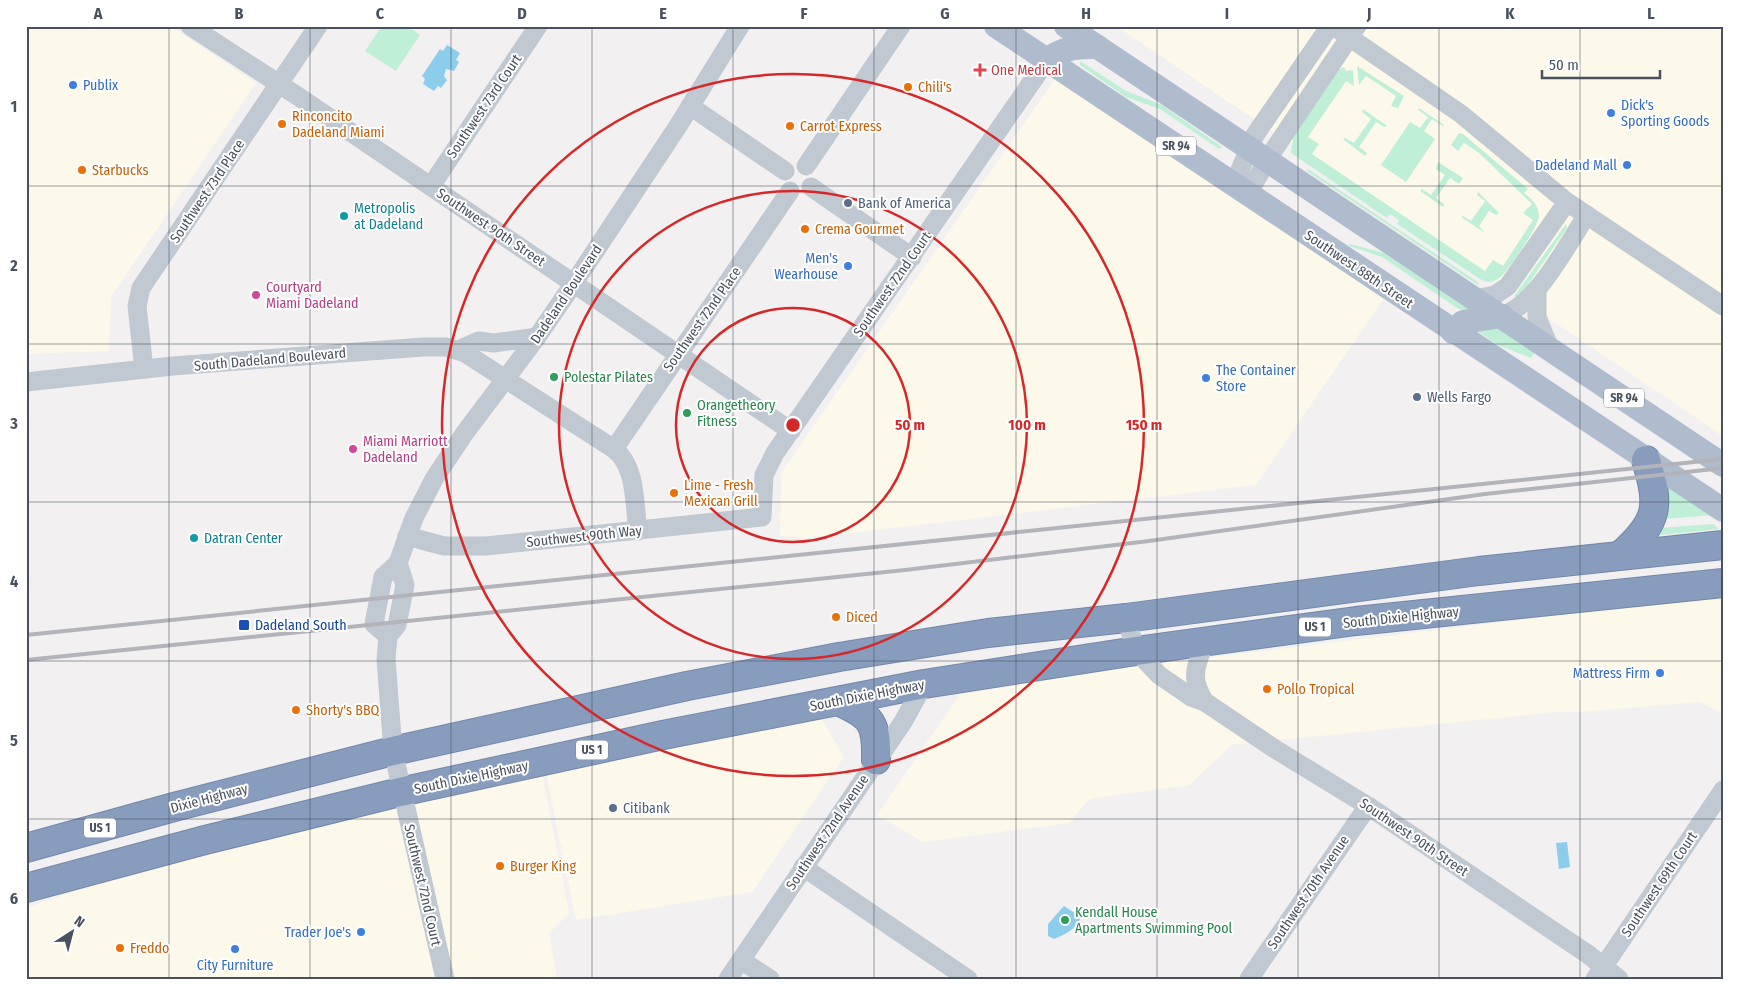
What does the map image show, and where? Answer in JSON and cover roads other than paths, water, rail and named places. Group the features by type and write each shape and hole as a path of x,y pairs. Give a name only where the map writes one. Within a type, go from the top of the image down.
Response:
{"highway":[{"path":"1622,554 1647,528 1654,511 1654,486 1646,460"},
{"name":"US 1","path":"393,751 687,686 988,633 1126,618 1622,554 1723,545"},
{"name":"South Dixie Highway","path":"26,888 205,840 400,792 663,735 924,684 1136,651 1365,620 1723,583"},
{"path":"924,684 940,663 952,653 988,633"},
{"path":"874,695 906,668 923,644"},
{"path":"838,701 863,713 872,723 876,741 876,760"},
{"name":"Dixie Highway","path":"26,848 174,807 393,751"}],"main road":[{"name":"Southwest 88th Street","path":"996,26 1646,460 1678,478 1723,510"},
{"name":"SR 94","path":"1066,26 1723,465"},
{"path":"1047,60 1058,51 1074,46 1098,47"},
{"path":"1453,332 1463,322 1502,316"}],"street":[{"name":"Southwest 90th Street","path":"190,26 431,186 791,431"},
{"name":"Southwest 73rd Place","path":"144,369 137,306 141,288 318,26"},
{"name":"Southwest 73rd Court","path":"431,186 538,26"},
{"name":"Dadeland Boulevard","path":"400,792 393,751 387,681 388,636 397,625 405,585 398,563 418,510 439,471 574,283 740,26"},
{"path":"806,166 901,26"},
{"path":"1258,154 1255,135 1332,26 1353,32 1461,114 1567,202 1723,306"},
{"path":"1241,189 1258,154 1353,32"},
{"name":"Southwest 72nd Court","path":"762,517 764,475 769,464 1047,60"},
{"path":"690,106 785,171"},
{"path":"797,164 806,166 813,178 811,186 804,193 790,191 783,179 785,171 797,164"},
{"path":"811,186 912,257"},
{"name":"Southwest 72nd Place","path":"614,449 790,191"},
{"path":"1475,299 1495,295 1508,286 1567,202"},
{"path":"1502,316 1518,307 1537,289 1587,215"},
{"path":"1537,289 1537,316 1550,349"},
{"path":"458,350 479,340 494,342 537,337"},
{"name":"South Dadeland Boulevard","path":"26,382 144,369 424,346 458,350 614,449"},
{"path":"614,449 628,468 638,531"},
{"name":"Southwest 90th Way","path":"407,536 444,546 467,547 762,517"},
{"name":"Southwest 90th Street","path":"1126,618 1136,651 1160,675 1191,697 1205,702 1275,749 1368,806 1599,972 1619,979"},
{"path":"1205,641 1194,675 1196,689 1205,702"},
{"name":"Southwest 72nd Avenue","path":"728,979 876,760 924,684"},
{"name":"Southwest 69th Court","path":"1599,972 1723,790"},
{"name":"Southwest 72nd Court","path":"400,792 445,979"},
{"name":"Southwest 70th Avenue","path":"1249,979 1368,806"},
{"path":"803,867 968,979"},
{"path":"741,960 770,979"}],"water":[{"path":"447,45 460,53 456,60 459,62 454,71 446,69 444,76 447,80 441,88 438,86 434,91 423,84 425,79 422,76 440,49 443,51"},
{"path":"1567,842 1570,867 1559,869 1556,843"},
{"name":"Kendall House Apartments Swimming Pool","path":"1064,906 1081,917 1070,931 1054,939 1048,936 1048,924"}],"railway":[{"path":"26,635 1723,459"},
{"path":"26,660 905,570 1149,541 1485,494 1723,468"}],"place":[{"name":"One Medical","path":"980,70"},
{"name":"Publix","path":"73,85"},
{"name":"Chili's","path":"908,87"},
{"name":"Dick's Sporting Goods","path":"1611,113"},
{"name":"Rinconcito Dadeland Miami","path":"282,124"},
{"name":"Carrot Express","path":"790,126"},
{"name":"Dadeland Mall","path":"1627,165"},
{"name":"Starbucks","path":"82,170"},
{"name":"Bank of America","path":"848,203"},
{"name":"Metropolis at Dadeland","path":"344,216"},
{"name":"Crema Gourmet","path":"805,229"},
{"name":"Men's Wearhouse","path":"848,266"},
{"name":"Courtyard Miami Dadeland","path":"256,295"},
{"name":"Polestar Pilates","path":"554,377"},
{"name":"The Container Store","path":"1206,378"},
{"name":"Wells Fargo","path":"1417,397"},
{"name":"Orangetheory Fitness","path":"687,413"},
{"name":"Miami Marriott Dadeland","path":"353,449"},
{"name":"Lime - Fresh Mexican Grill","path":"674,493"},
{"name":"Datran Center","path":"194,538"},
{"name":"Diced","path":"836,617"},
{"name":"Dadeland South","path":"244,625"},
{"name":"Mattress Firm","path":"1660,673"},
{"name":"Pollo Tropical","path":"1267,689"},
{"name":"Shorty's BBQ","path":"296,710"},
{"name":"Citibank","path":"613,808"},
{"name":"Burger King","path":"500,866"},
{"name":"Kendall House Apartments Swimming Pool","path":"1065,920"},
{"name":"Trader Joe's","path":"361,932"},
{"name":"Freddo","path":"120,948"},
{"name":"City Furniture","path":"235,949"}]}
